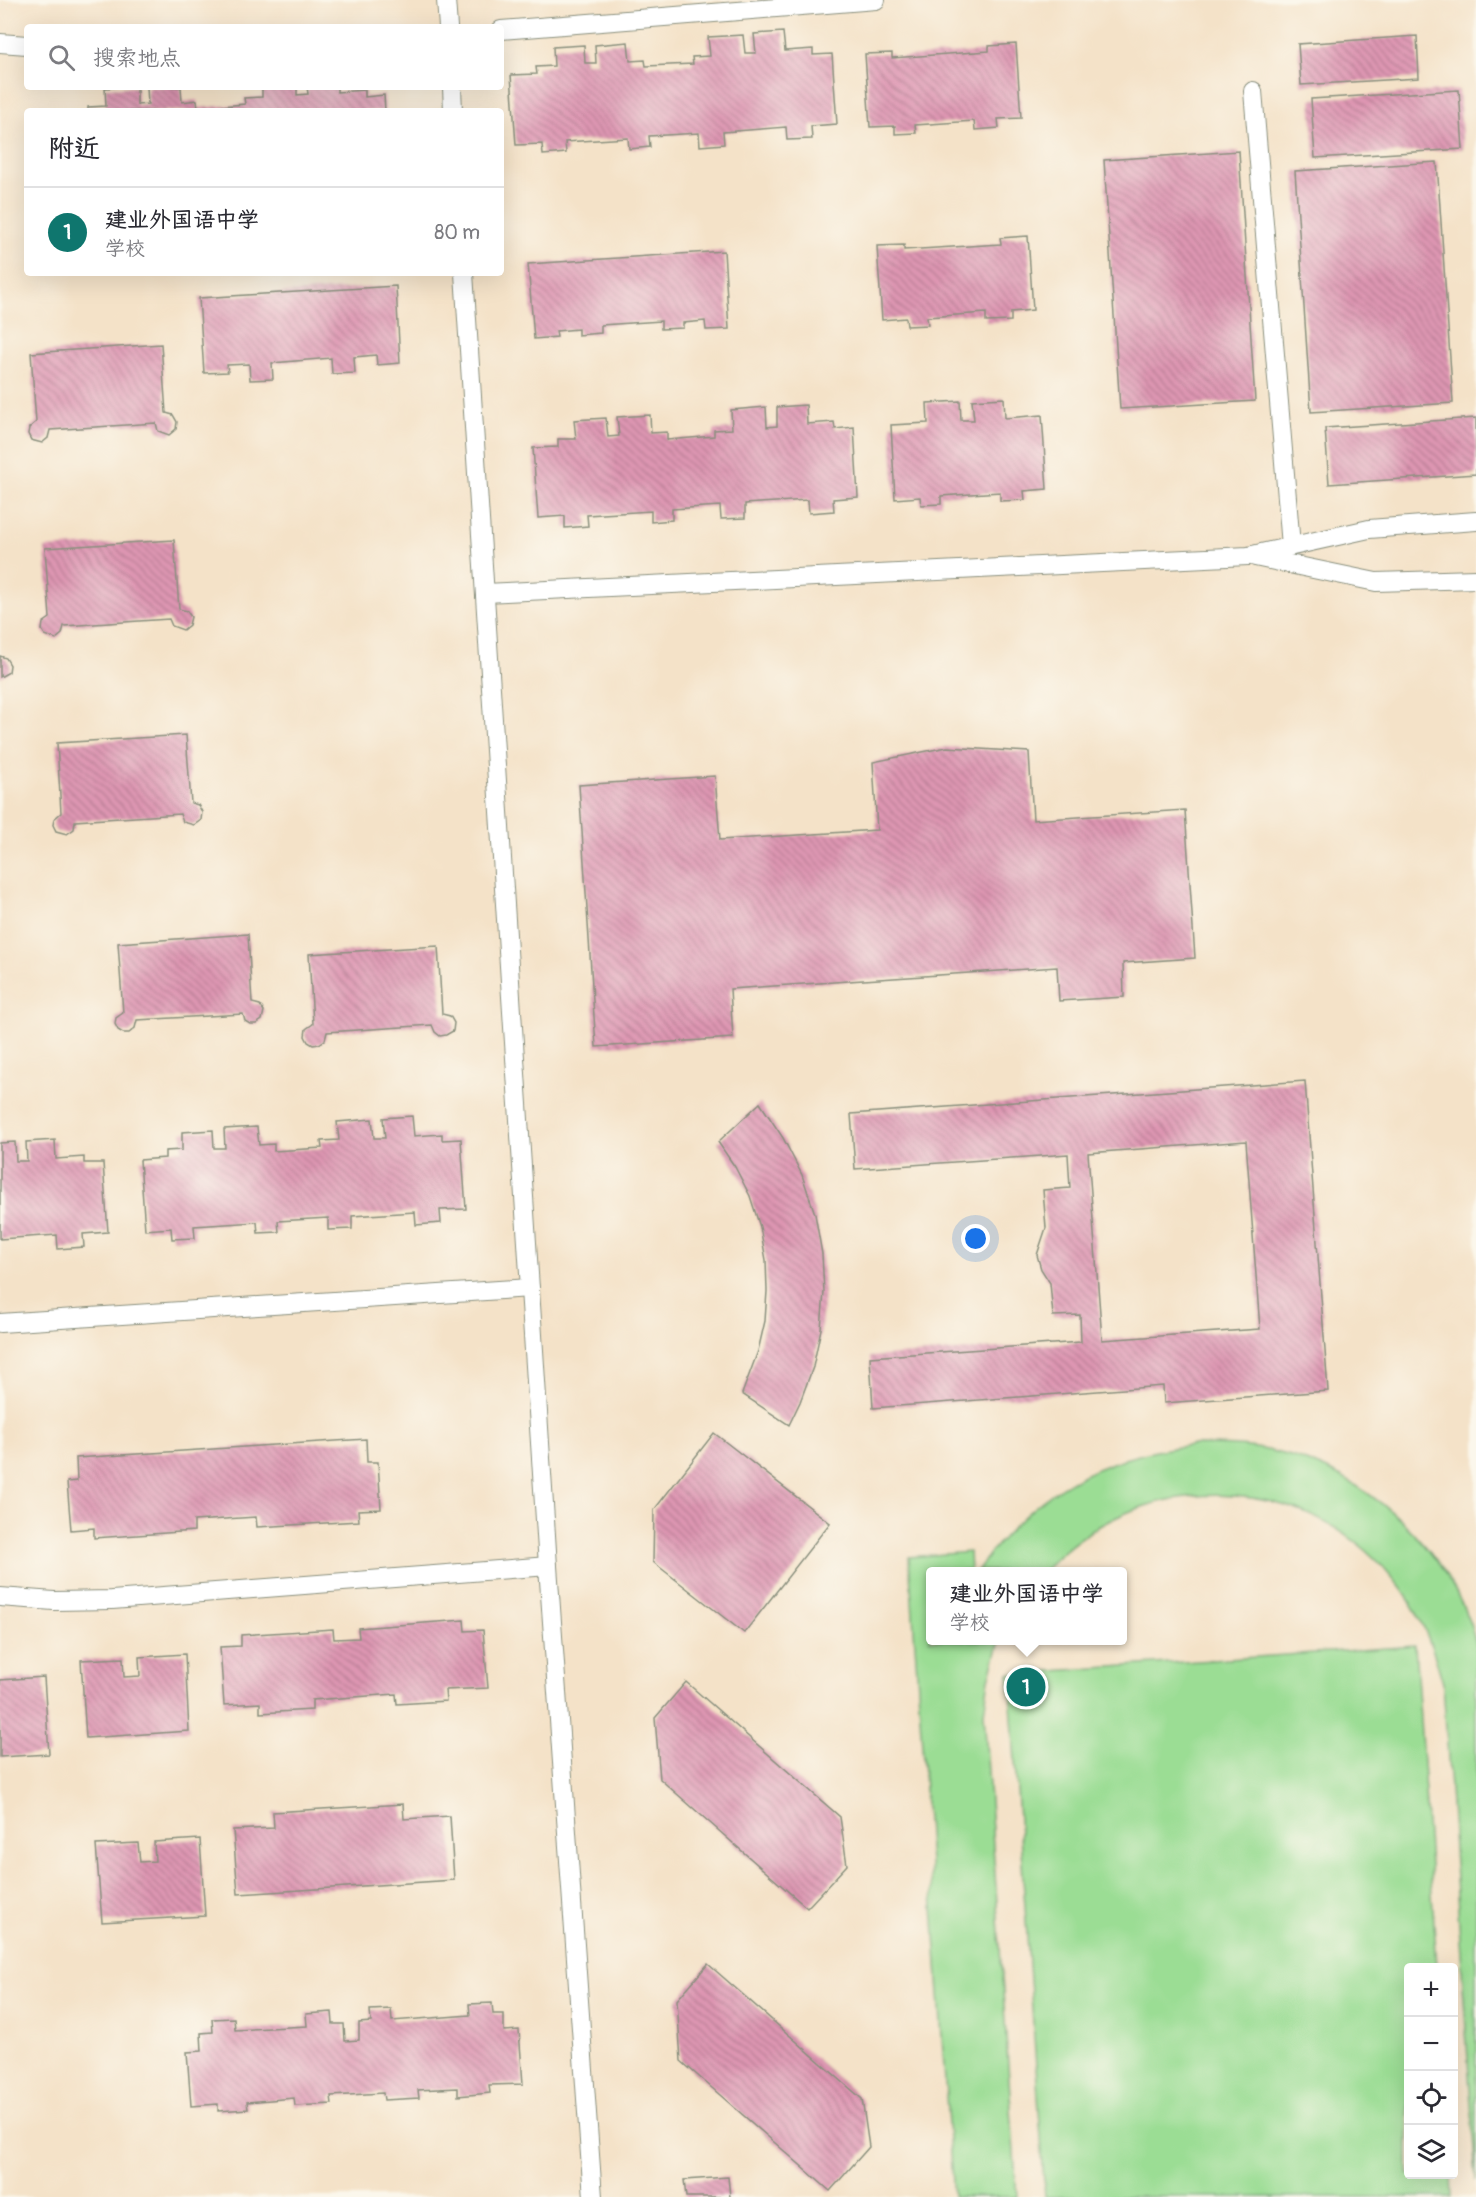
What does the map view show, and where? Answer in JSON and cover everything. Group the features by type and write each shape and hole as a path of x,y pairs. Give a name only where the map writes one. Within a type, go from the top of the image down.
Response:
{"lane":[{"path":"446,0 448,24"},
{"path":"504,30 876,0"},
{"path":"0,43 24,45"},
{"path":"452,90 453,108"},
{"path":"1253,91 1291,546"},
{"path":"464,276 548,1566 593,2197"},
{"path":"485,593 1248,556 1369,529 1476,521"},
{"path":"1248,556 1376,582 1476,579"},
{"path":"0,1323 530,1288"},
{"path":"0,1597 54,1601 112,1600 548,1566"}],"green space":[{"path":"1194,1445 1243,1446 1272,1451 1307,1462 1341,1477 1372,1496 1425,1546 1447,1576 1464,1608 1476,1643 1476,2181 1443,1683 1424,1627 1410,1601 1392,1577 1355,1542 1313,1516 1267,1501 1219,1495 1171,1499 1125,1513 1082,1537 1048,1567 980,1567 998,1543 1021,1519 1070,1482 1127,1458"},
{"path":"969,1552 970,1567 926,1567 926,1645 999,1645 989,1679 984,1713 1017,2197 953,2197 909,1557"},
{"path":"1415,1646 1437,1963 1404,1963 1404,2179 1451,2179 1452,2197 1045,2197 1009,1674"}],"building":[{"path":"783,32 785,51 813,49 813,55 832,54 837,124 811,126 812,139 787,140 786,127 723,132 724,144 700,146 699,133 649,136 650,147 629,149 628,138 565,142 566,153 543,155 542,144 516,145 511,75 537,74 536,67 554,66 553,47 584,45 585,63 596,63 595,45 628,42 630,61 645,60 646,66 693,64 692,57 710,56 708,37 743,35 745,53 756,53 754,34"},
{"path":"1417,36 1419,78 1301,85 1298,44"},
{"path":"1016,44 1021,118 998,119 999,128 975,130 974,121 915,125 916,133 895,134 895,126 870,127 865,54 892,53 892,58 989,51 989,46"},
{"path":"105,90 137,90 137,105 148,104 147,90 181,90 182,102 197,100 198,108 88,108 106,106"},
{"path":"262,90 297,90 297,95 308,94 307,90 337,90 337,92 365,90 365,97 384,95 385,108 198,108 245,104 244,98 262,97"},
{"path":"1459,90 1463,149 1315,158 1311,99"},
{"path":"1239,151 1255,401 1120,409 1104,160"},
{"path":"1437,162 1453,403 1311,412 1295,171"},
{"path":"1028,236 1033,310 1011,312 1011,321 986,322 986,313 927,317 928,325 907,326 906,318 882,320 877,246 904,245 904,250 1001,244 1000,238"},
{"path":"724,251 729,329 706,330 705,321 683,323 683,328 661,329 661,321 601,325 601,333 578,335 578,329 556,331 557,337 534,339 528,264"},
{"path":"396,286 400,363 377,365 376,355 354,357 355,373 332,374 331,358 272,363 273,379 250,380 249,364 227,365 228,372 204,373 199,298"},
{"path":"161,344 166,413 173,415 177,422 176,429 169,435 158,431 156,423 50,430 48,438 42,443 31,440 28,434 29,428 36,422 31,353"},
{"path":"1004,398 1005,418 1042,415 1047,489 1024,491 1025,500 1000,501 1000,492 941,496 941,504 921,505 920,497 895,499 891,425 928,423 927,403 960,401 961,420 974,420 972,400"},
{"path":"806,405 807,424 834,422 835,429 854,427 858,497 833,499 834,511 809,513 808,500 745,504 745,518 721,519 720,506 672,509 672,520 651,522 651,511 587,515 588,526 565,528 565,516 538,518 533,448 558,447 558,439 576,439 574,420 606,418 608,437 619,436 617,417 650,415 651,433 667,432 667,440 714,436 714,430 732,429 731,410 766,407 767,427 777,426 777,407"},
{"path":"1476,418 1476,474 1329,484 1325,428"},
{"path":"174,540 179,609 187,611 191,617 189,625 183,630 172,626 169,619 64,626 62,634 56,639 45,635 42,630 43,623 50,618 45,548"},
{"path":"0,656 6,658 10,665 9,672 0,677"},
{"path":"186,735 191,803 198,805 202,812 201,820 194,825 183,822 180,814 75,821 74,829 67,834 56,831 53,825 54,819 61,813 57,743"},
{"path":"947,747 1029,752 1033,820 1185,810 1195,958 1123,963 1124,997 1059,1001 1057,967 730,989 733,1038 596,1047 579,785 715,776 720,840 877,830 873,762"},
{"path":"248,934 252,1003 260,1005 264,1011 262,1020 256,1024 250,1024 245,1021 243,1014 137,1020 135,1028 129,1033 118,1030 115,1024 116,1018 123,1013 118,943"},
{"path":"438,946 442,1014 450,1016 454,1023 453,1031 440,1036 432,1025 327,1032 325,1040 319,1044 313,1045 308,1042 305,1036 306,1029 313,1024 309,954"},
{"path":"1305,1081 1328,1391 1164,1403 1163,1386 873,1408 870,1357 1081,1342 1080,1315 1053,1316 1050,1283 1041,1269 1037,1255 1046,1228 1043,1190 1070,1188 1068,1154 855,1169 851,1114","holes":["1246,1141 1260,1329 1102,1340 1088,1153"]},
{"path":"760,1103 783,1138 802,1175 815,1214 822,1254 824,1292 821,1329 813,1367 789,1425 742,1394 758,1351 765,1321 766,1260 760,1227 750,1196 735,1167 718,1142"},
{"path":"412,1116 414,1136 442,1134 442,1140 461,1139 466,1209 440,1210 441,1223 416,1225 415,1212 352,1216 352,1229 328,1230 328,1218 278,1221 279,1232 258,1233 257,1222 194,1226 195,1238 172,1239 171,1228 145,1230 140,1160 165,1158 165,1151 182,1150 182,1132 213,1130 214,1148 225,1148 224,1129 257,1127 259,1145 274,1144 274,1151 322,1148 321,1141 339,1140 337,1122 372,1119 374,1138 385,1138 383,1118"},
{"path":"55,1140 56,1159 84,1157 84,1163 103,1163 108,1232 83,1234 84,1247 58,1249 57,1235 0,1239 0,1143 15,1142 16,1161 27,1161 26,1142"},
{"path":"714,1433 830,1523 744,1633 653,1562 654,1510"},
{"path":"366,1439 367,1462 378,1462 381,1509 358,1510 359,1521 257,1527 256,1517 194,1521 194,1531 94,1538 94,1528 71,1530 67,1482 77,1481 76,1458"},
{"path":"464,1620 465,1631 483,1630 488,1688 445,1690 446,1701 397,1704 396,1694 312,1700 312,1710 260,1713 260,1703 224,1705 220,1647 241,1646 241,1635 333,1629 334,1639 359,1638 358,1628"},
{"path":"185,1654 189,1731 86,1738 81,1660 123,1658 124,1677 140,1676 139,1657"},
{"path":"44,1677 49,1754 0,1757 0,1680"},
{"path":"686,1682 840,1817 847,1865 807,1908 660,1779 655,1718"},
{"path":"403,1804 404,1819 450,1816 454,1880 238,1894 233,1830 274,1828 273,1812"},
{"path":"200,1839 205,1916 102,1922 96,1845 138,1843 140,1862 155,1861 154,1842"},
{"path":"708,1964 862,2099 869,2147 830,2191 681,2061 677,2000"},
{"path":"492,2003 493,2014 504,2014 504,2031 519,2030 523,2084 489,2085 490,2093 458,2096 458,2088 418,2090 419,2098 384,2100 383,2093 331,2096 332,2104 295,2106 294,2098 247,2102 248,2109 218,2111 218,2104 191,2106 187,2052 202,2051 201,2033 213,2032 212,2019 234,2018 235,2030 307,2026 306,2014 332,2012 333,2024 344,2024 345,2041 359,2040 359,2023 371,2022 370,2010 391,2009 392,2021 470,2015 469,2004"},
{"path":"728,2177 730,2197 686,2197 684,2180"}],"place":[{"name":"建业外国语中学","path":"1026,1687"}]}
